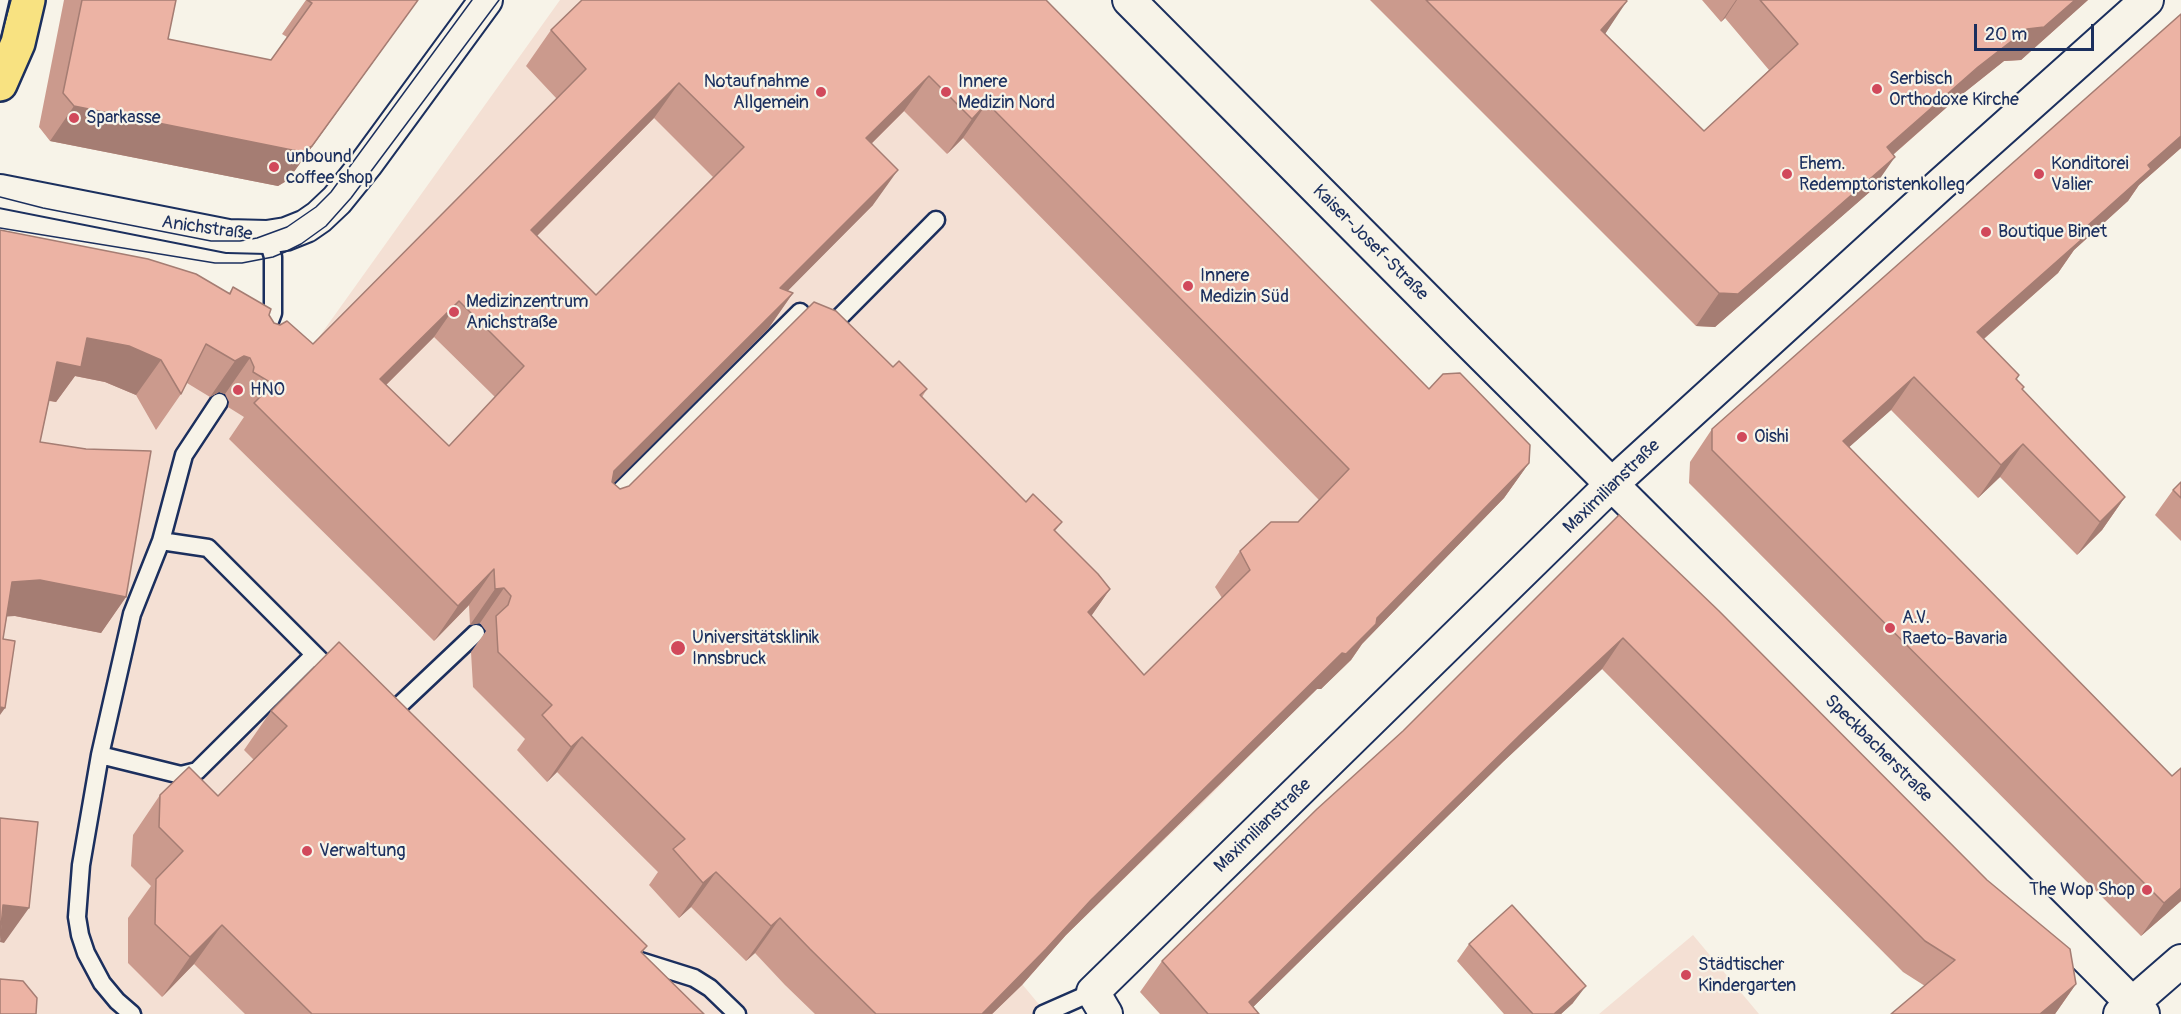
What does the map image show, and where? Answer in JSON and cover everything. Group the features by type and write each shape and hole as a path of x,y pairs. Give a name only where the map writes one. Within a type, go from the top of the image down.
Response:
{"main road":[{"path":"0,84 18,43 28,0"}],"street":[{"name":"Anichstraße","path":"0,191 228,236 267,237 286,234 306,226 337,200 486,0"},
{"name":"Kaiser-Josef-Straße","path":"1129,0 1612,484"},
{"name":"Maximilianstraße","path":"1094,1007 1612,484 2147,0"},
{"name":"Speckbacherstraße","path":"1612,484 2132,1010"},
{"path":"2132,1010 2181,961"}],"lane":[{"path":"597,514 800,312 822,335 936,220"},
{"path":"255,350 267,332 273,313 273,257 267,237"},
{"path":"132,1014 102,983 92,967 80,935 77,917 81,865 100,755 132,614 161,541 184,455 219,402"},
{"path":"161,541 208,548 348,688"},
{"path":"382,721 476,633"},
{"path":"100,755 181,775 197,771 314,655"},
{"path":"629,956 656,968 694,978 710,987 736,1014"},
{"path":"1043,1014 1094,1007"}],"shaded area":[{"name":"Universitätsklinik Innsbruck","path":"560,0 1035,0 1506,481 1504,498 1207,799 1066,935 1022,984 1047,1014 0,1014 0,271 171,310 289,379"},
{"name":"Städtischer Kindergarten","path":"1693,935 1759,1014 1599,1014"}],"building":[{"path":"82,0 176,0 168,39 271,60 312,3 307,0 418,0 312,146 302,152 74,106 63,93"},
{"path":"582,0 1046,0 1429,389 1443,374 1460,373 1530,445 1529,463 1377,618 1376,624 1346,654 1342,653 1091,900 982,1014 876,1014 780,918 771,926 716,872 703,883 673,849 685,839 582,737 571,747 542,715 552,705 498,652 496,616 508,605 511,596 504,588 495,589 494,569 458,606 254,403 273,384 253,372 254,367 250,358 244,356 235,361 206,344 181,394 161,360 129,346 87,338 81,367 57,362 40,442 86,449 151,451 126,597 40,580 12,582 3,639 15,641 5,708 0,707 0,230 148,259 196,274 230,294 233,287 271,309 269,315 274,323 280,325 287,321 313,344 586,69 551,30","holes":["929,76 972,119 987,103 1349,469 1298,522 1271,522 1240,551 1250,570 1144,675 1088,612 1110,589 1054,530 1062,522 1033,494 1026,502 920,395 927,389 899,361 893,367 836,311 814,302 629,486 620,489 612,482 614,471 793,293 780,288 898,170 866,138","679,83 744,147 596,295 531,230","459,301 524,366 449,446 380,379"]},
{"path":"1426,0 1626,0 1601,30 1704,131 1798,44 1760,0 2075,0 2044,27 2027,29 1978,67 1887,147 1895,157 1738,294 1719,293"},
{"path":"2181,14 2181,136 2148,165 2151,169 2076,236 2081,240 1977,332 2019,375 2016,379 2024,387 2022,389 2125,497 2100,522 2023,444 2001,465 1914,377 1843,441 2172,776 2181,768 2181,888 2164,903 1712,450 1712,429"},
{"path":"2181,482 2181,498 2173,490"},
{"path":"1619,515 1719,611 1987,880 2070,949 2076,984 2040,1014 1891,1014 1955,960 1925,941 1623,638 1525,730 1249,1002 1259,1014 1208,1014 1162,961 1317,809 1403,731"},
{"name":"Verwaltung","path":"339,642 647,946 641,952 704,1014 312,1014 222,925 190,957 155,924 156,879 183,851 159,827 160,795 189,767 218,796 287,726 271,711"},
{"path":"0,818 38,822 29,908 3,905 0,938"},
{"path":"1512,905 1586,986 1554,1014 1533,1014 1469,944"},
{"path":"0,979 23,981 37,998 36,1014 0,1014"}],"tram line":[{"path":"0,40 11,0"},
{"path":"0,197 43,208 211,241 240,241 257,238 287,227 316,207 331,192 472,0"},
{"path":"0,228 215,263 242,263 273,257 285,252 301,244 326,226 351,198 499,0"}],"place":[{"name":"Serbisch Orthodoxe Kirche","path":"1877,89"},
{"name":"Notaufnahme Allgemein","path":"821,92"},
{"name":"Innere Medizin Nord","path":"946,92"},
{"name":"Sparkasse","path":"74,118"},
{"name":"unbound coffee shop","path":"274,167"},
{"name":"Ehem. Redemptoristenkolleg","path":"1787,174"},
{"name":"Konditorei Valier","path":"2039,174"},
{"name":"Boutique Binet","path":"1986,232"},
{"name":"Innere Medizin Süd","path":"1188,286"},
{"name":"Medizinzentrum Anichstraße","path":"454,312"},
{"name":"HNO","path":"238,390"},
{"name":"Oishi","path":"1742,437"},
{"name":"A.V. Raeto-Bavaria","path":"1890,628"},
{"name":"Universitätsklinik Innsbruck","path":"678,648"},
{"name":"Verwaltung","path":"307,851"},
{"name":"The Wop Shop","path":"2147,890"},
{"name":"Städtischer Kindergarten","path":"1686,975"}]}
